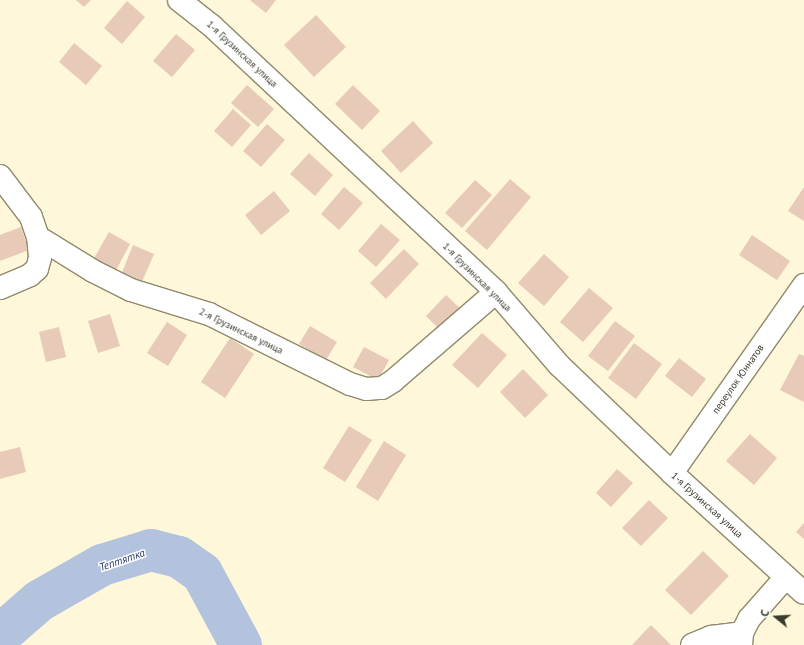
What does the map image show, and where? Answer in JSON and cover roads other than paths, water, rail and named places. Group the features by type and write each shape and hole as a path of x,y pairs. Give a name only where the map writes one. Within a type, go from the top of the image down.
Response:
{"street":[{"name":"1-я Грузинская улица","path":"179,0 212,26 496,292 559,364 672,473 804,593"},
{"path":"0,176 31,217 38,237 40,258 37,268 30,275 0,288"},
{"name":"2-я Грузинская улица","path":"38,237 114,283 209,314 350,384 366,389 382,388 496,292"},
{"name":"переулок Юннатов","path":"672,473 804,285"},
{"path":"692,645 711,637 742,639 749,619 786,577"}],"waterway":[{"name":"Тептятка","path":"0,635 39,601 102,565 151,550 179,557 202,573 241,645"}]}
